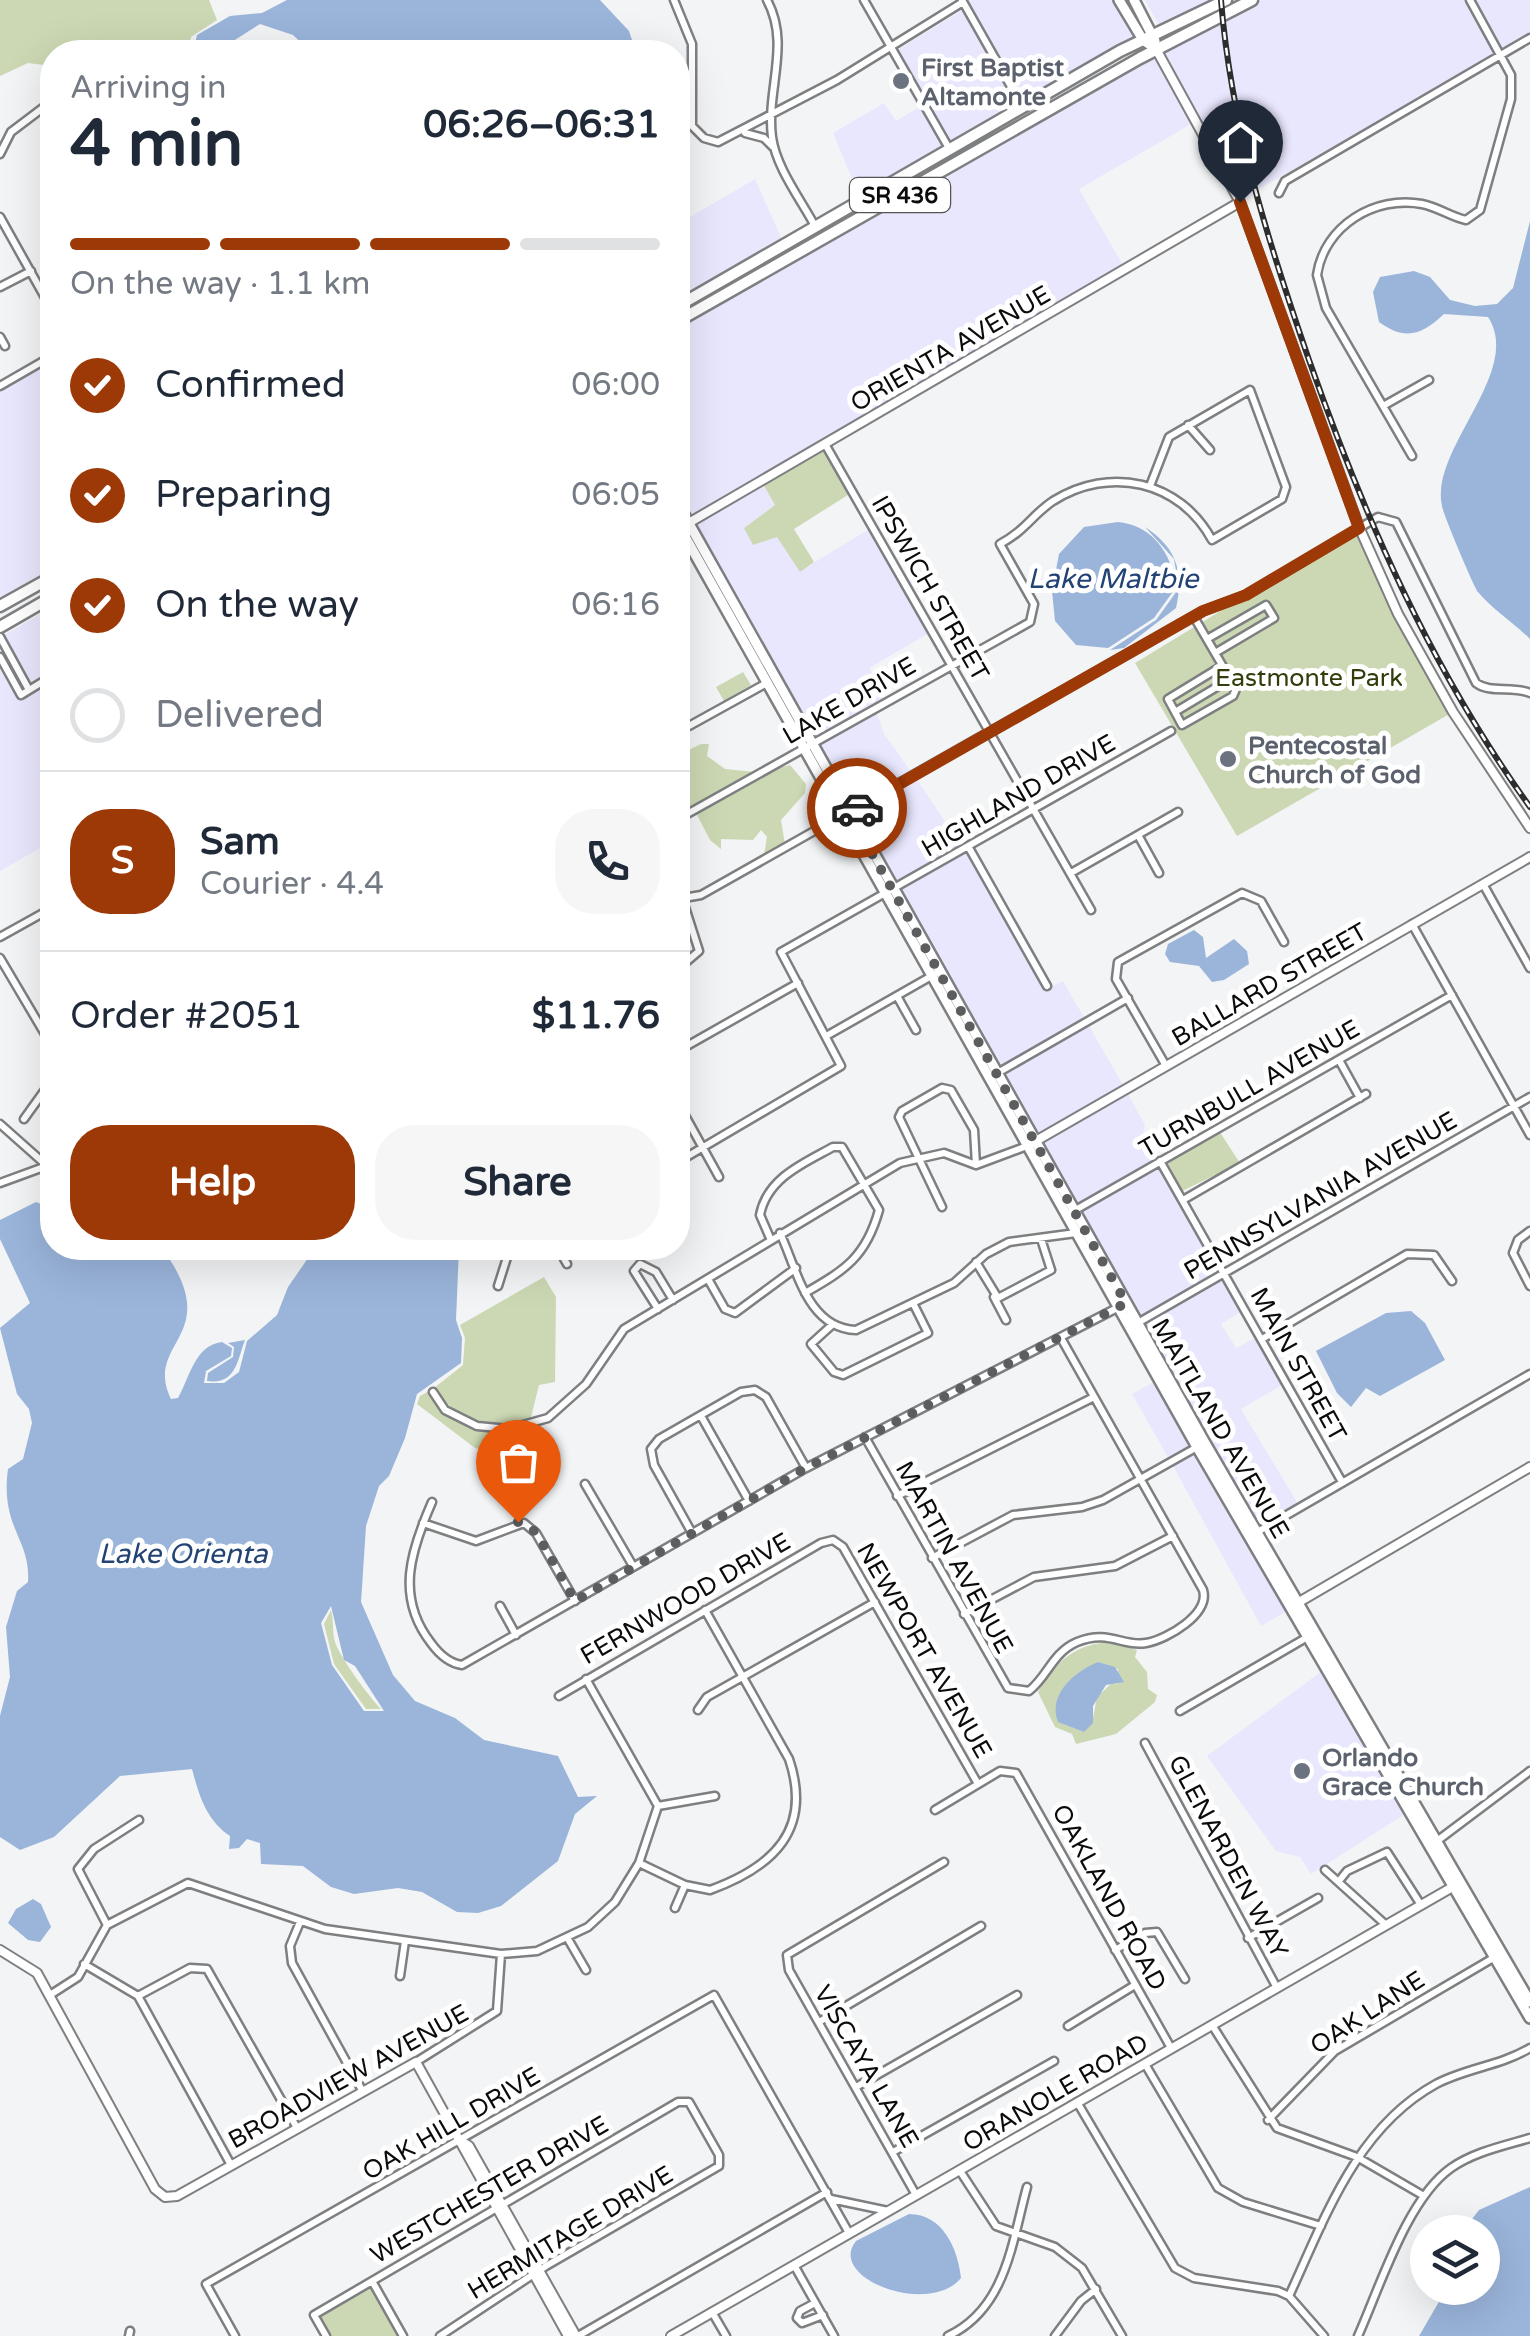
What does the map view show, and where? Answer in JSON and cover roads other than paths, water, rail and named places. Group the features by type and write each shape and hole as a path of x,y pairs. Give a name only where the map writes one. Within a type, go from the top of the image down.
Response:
{"main road":[{"path":"1120,0 1156,49"},
{"path":"1134,0 1148,37"},
{"name":"SR 436","path":"690,300 816,239 829,222 1023,108 1148,37 1226,0"},
{"name":"SR 436","path":"690,314 816,239 1156,49 1252,0"},
{"path":"1018,127 1023,108"},
{"path":"918,184 926,166"},
{"path":"738,288 741,272"},
{"name":"MAITLAND AVENUE","path":"690,539 1252,1534 1377,1738 1432,1845 1530,2018"},
{"path":"0,606 40,583"},
{"path":"0,627 40,604"},
{"name":"MAITLAND AVENUE","path":"754,654 765,684 806,747"},
{"name":"MAITLAND AVENUE","path":"1070,1213 1076,1232 1122,1305"},
{"name":"MAITLAND AVENUE","path":"1339,1681 1374,1753 1432,1845"},
{"path":"1374,1753 1377,1738"},
{"name":"MAITLAND AVENUE","path":"1497,1956 1530,2002"}],"street":[{"path":"674,0 692,44 690,93"},
{"path":"767,0 779,34 772,115 774,148"},
{"path":"864,0 951,152"},
{"path":"1412,456 1322,297 1318,263 1335,234 1350,220 1384,204 1420,204 1466,220 1476,215 1511,99 1511,74 1470,0"},
{"path":"690,119 697,132 711,142 728,140 837,80 963,1 1023,108"},
{"path":"1279,193 1285,180 1530,38"},
{"path":"1156,49 1240,202 1359,528 1436,682 1530,828"},
{"path":"0,154 11,132 40,110"},
{"path":"742,132 764,138 774,148 816,239"},
{"name":"ORIENTA AVENUE","path":"690,520 1240,202"},
{"path":"0,217 40,287"},
{"path":"0,287 31,270"},
{"path":"0,337 5,346"},
{"path":"0,386 40,363"},
{"path":"1383,406 1429,380"},
{"path":"1250,390 1285,496 1212,540 1188,509 1150,486 1166,440 1188,425 1250,390"},
{"path":"1188,425 1210,450"},
{"name":"IPSWICH STREET","path":"825,444 1091,910"},
{"name":"LAKE DRIVE","path":"690,812 1030,622 1036,614 1000,544 1073,491 1114,481 1150,486"},
{"path":"690,898 702,895 1194,617 1246,595 1385,515 1396,522 1476,683 1488,689 1520,688 1530,693"},
{"path":"1207,639 1266,604 1274,618 1215,653"},
{"path":"1194,617 1236,689 1233,696 1182,725 1168,699 1222,666"},
{"path":"0,637 29,690"},
{"path":"0,657 21,694 40,683"},
{"path":"1174,712 1230,680"},
{"path":"690,726 765,684"},
{"name":"HIGHLAND DRIVE","path":"798,982 782,952 1171,731"},
{"path":"1071,873 1178,812"},
{"path":"1138,835 1159,873"},
{"path":"968,846 1047,986"},
{"name":"BALLARD STREET","path":"1031,1144 1530,857"},
{"path":"1483,884 1530,968"},
{"path":"1166,1066 1128,998 1116,967 1129,954 1242,893 1262,901 1284,942"},
{"path":"0,937 40,915"},
{"path":"1412,924 1530,1135"},
{"path":"690,927 699,951 690,959"},
{"path":"0,958 40,1026"},
{"path":"828,1035 934,974"},
{"path":"690,1044 798,982 842,1066 690,1155"},
{"name":"TURNBULL AVENUE","path":"1070,1213 1452,995"},
{"path":"896,996 916,1030"},
{"path":"992,1076 1128,998"},
{"path":"1183,1200 1363,1096 1339,1060"},
{"path":"942,1207 899,1117 942,1088 951,1090 974,1130 976,1165"},
{"path":"24,1119 40,1097"},
{"name":"PENNSYLVANIA AVENUE","path":"1133,1326 1530,1097"},
{"path":"0,1124 40,1157"},
{"path":"690,1126 719,1177"},
{"path":"434,1392 446,1410 477,1426 526,1427 565,1406 586,1384 615,1337 770,1238 863,1185 916,1158 944,1153 976,1165 1031,1144"},
{"path":"770,1238 760,1215 762,1206 786,1173 833,1147 842,1148 879,1210 873,1232 850,1268 805,1294"},
{"name":"MAIN STREET","path":"1160,1161 1342,1482"},
{"path":"0,1183 40,1168"},
{"path":"1530,1231 1514,1247 1515,1260 1530,1286"},
{"path":"780,1233 813,1308 833,1324 856,1330 966,1276 976,1262 1009,1242 1076,1232"},
{"path":"994,1296 1051,1270 1041,1239"},
{"path":"1262,1339 1407,1254 1434,1255 1452,1281"},
{"path":"498,1286 506,1260"},
{"path":"564,1260 566,1264"},
{"path":"976,1262 1006,1320"},
{"path":"658,1308 634,1271 640,1264 656,1272 673,1300"},
{"path":"708,1279 726,1309 736,1313 796,1268"},
{"path":"833,1324 811,1344 834,1372 843,1375 928,1333 913,1304"},
{"path":"432,1502 412,1549 408,1592 424,1634 437,1652 456,1664 469,1662 806,1468 1122,1305"},
{"path":"964,1614 1022,1582 1115,1566 1173,1536 1062,1338"},
{"path":"1252,1534 1530,1374"},
{"path":"692,1533 654,1464 652,1450 659,1439 741,1392 754,1390 766,1397 806,1468"},
{"path":"898,1496 1094,1397"},
{"path":"701,1416 749,1500"},
{"name":"MARTIN AVENUE","path":"865,1436 1003,1682 1016,1691 1035,1686 1046,1667 1067,1647 1100,1636 1150,1642 1198,1614 1205,1603 1204,1590 1173,1536"},
{"path":"932,1558 1013,1515 1082,1507 1201,1445"},
{"path":"1295,1604 1530,1467"},
{"path":"585,1484 633,1566"},
{"path":"422,1523 476,1541 510,1524 524,1524 536,1532 575,1601"},
{"name":"NEWPORT AVENUE","path":"834,1540 843,1547 978,1784"},
{"name":"FERNWOOD DRIVE","path":"558,1696 821,1543 834,1540"},
{"path":"698,1710 706,1697 875,1602"},
{"path":"500,1606 516,1635"},
{"path":"638,1863 684,1885 710,1890 774,1853 793,1829 796,1785 790,1759 706,1610"},
{"path":"1180,1711 1312,1634"},
{"path":"0,1950 29,1965 50,1996 72,1982 107,1926 188,1883 300,1922 406,1941 502,1954 537,1951 568,1939 602,1916 638,1863 658,1806 586,1679"},
{"name":"GLENARDEN WAY","path":"1145,1743 1213,1863 1222,1893 1277,1988"},
{"name":"OAKLAND ROAD","path":"978,1784 1010,1769 1022,1778 1172,2048"},
{"path":"1432,1845 1530,1771"},
{"path":"935,1810 978,1784"},
{"path":"658,1806 716,1796"},
{"path":"107,1926 78,1869 112,1836 138,1820"},
{"path":"1339,1881 1347,1872 1387,1852 1421,1906"},
{"name":"VISCAYA LANE","path":"916,2195 818,2022 790,1970 787,1956 944,1862"},
{"path":"1325,1870 1386,1925"},
{"path":"675,1908 684,1885"},
{"name":"ORANOLE ROAD","path":"670,2336 1455,1886"},
{"path":"1248,1938 1318,1898"},
{"path":"300,1922 290,1946 292,1964 363,2092"},
{"path":"818,2022 981,1926"},
{"path":"1115,1950 1145,1933 1156,1932 1185,1980"},
{"path":"568,1939 586,1970"},
{"path":"400,1976 406,1941"},
{"name":"BROADVIEW AVENUE","path":"50,1996 155,2189 164,2197 177,2196 416,2062 497,2011 502,1954"},
{"name":"OAK LANE","path":"1268,2120 1335,2051 1497,1956"},
{"path":"84,1964 138,1996 231,2165"},
{"path":"138,1996 190,1968 201,1967 211,1973 297,2128"},
{"path":"1068,2026 1134,1985"},
{"name":"OAK HILL DRIVE","path":"235,2336 206,2284 714,1994 828,2195"},
{"path":"856,2087 1017,1995"},
{"path":"1212,2025 1268,2120 1291,2134 1357,2157 1424,2196"},
{"path":"1288,2296 1357,2157 1390,2118 1427,2090 1502,2064 1530,2048"},
{"path":"893,2152 1054,2061"},
{"path":"416,2062 574,2336 828,2195 888,2211"},
{"path":"1145,2064 1218,2188 1243,2202 1321,2226"},
{"name":"WESTCHESTER DRIVE","path":"326,2336 314,2315 685,2100 721,2163"},
{"path":"1077,2102 1175,2268 1194,2278 1245,2283 1288,2296 1323,2335"},
{"path":"1358,2336 1424,2196 1443,2174 1464,2160 1530,2138"},
{"name":"HERMITAGE DRIVE","path":"440,2336 536,2273 721,2163"},
{"path":"960,2170 987,2218 1067,2254 1096,2288 1122,2336"},
{"path":"948,2336 970,2324 991,2302 1027,2187"},
{"path":"828,2195 850,2233"},
{"path":"794,2265 834,2336"},
{"path":"372,2281 403,2336"},
{"path":"1055,2336 1096,2288"},
{"path":"816,2303 800,2310 797,2318 807,2323 822,2315"},
{"path":"712,2312 726,2336"}],"water":[{"path":"287,0 600,0 629,31 632,40 298,40 260,24 235,40 196,40 197,35 230,16 262,13"},
{"path":"1530,221 1530,639 1478,592 1442,506 1442,484 1449,460 1494,362 1496,339 1488,317 1444,314 1421,331 1397,332 1379,322 1373,292 1380,277 1414,271 1430,277 1450,300 1475,306 1497,304 1513,288"},
{"name":"Lake Maltbie","path":"1118,522 1151,535 1165,552 1177,586 1154,618 1108,648 1076,645 1055,621 1052,591 1059,554 1084,527"},
{"path":"1145,527 1171,552 1176,562 1179,587 1174,559"},
{"path":"1179,588 1176,608 1124,648 1110,650 1156,620"},
{"path":"1194,930 1203,937 1206,958 1234,939 1247,951 1249,964 1224,980 1212,982 1199,966 1170,962 1165,954 1168,944"},
{"name":"Lake Orienta","path":"36,1202 40,1204 40,1260 170,1260 185,1293 187,1311 166,1366 165,1381 171,1399 178,1398 194,1363 213,1344 222,1342 232,1348 231,1356 206,1371 204,1383 224,1383 239,1372 247,1341 277,1315 288,1287 307,1260 458,1260 456,1320 462,1338 461,1363 417,1394 405,1438 389,1476 379,1486 366,1526 361,1602 393,1675 415,1701 455,1718 484,1740 558,1756 578,1797 597,1796 575,1814 558,1861 501,1906 478,1913 457,1912 422,1892 398,1888 354,1894 331,1887 303,1866 261,1864 260,1843 247,1839 239,1848 229,1849 230,1836 209,1815 192,1769 120,1776 54,1837 20,1850 0,1837 0,1716 10,1677 6,1627 17,1591 28,1582 25,1555 8,1506 8,1469 23,1459 32,1423 29,1409 17,1394 0,1328 30,1303 0,1239 0,1220","holes":["331,1606 344,1660 355,1666 384,1711 364,1711 332,1665 321,1623"]},
{"path":"1411,1311 1425,1323 1445,1360 1380,1396 1366,1388 1351,1407 1337,1393 1316,1351 1386,1313"},
{"path":"245,1340 230,1375 207,1381 208,1373 233,1357 234,1347 228,1343"},
{"path":"1098,1662 1115,1667 1124,1682 1106,1685 1093,1706 1093,1723 1084,1732 1058,1722 1060,1693 1081,1671"},
{"path":"33,1899 41,1904 51,1927 40,1942 28,1940 8,1923 16,1909"},
{"path":"1530,2187 1530,2336 1419,2336 1437,2305 1500,2305 1500,2215 1475,2215"},
{"path":"909,2214 931,2220 952,2245 961,2278 946,2289 927,2294 906,2293 885,2288 855,2268 851,2255 856,2241"}],"railway":[{"path":"1221,0 1233,93 1253,183 1309,360 1353,478 1431,647 1494,755 1530,807"}],"place":[{"name":"First Baptist Altamonte","path":"901,81"},
{"name":"Pentecostal Church of God","path":"1228,759"},
{"name":"Orlando Grace Church","path":"1302,1771"}],"park label":[{"name":"Eastmonte Park","path":"1309,677"}]}
